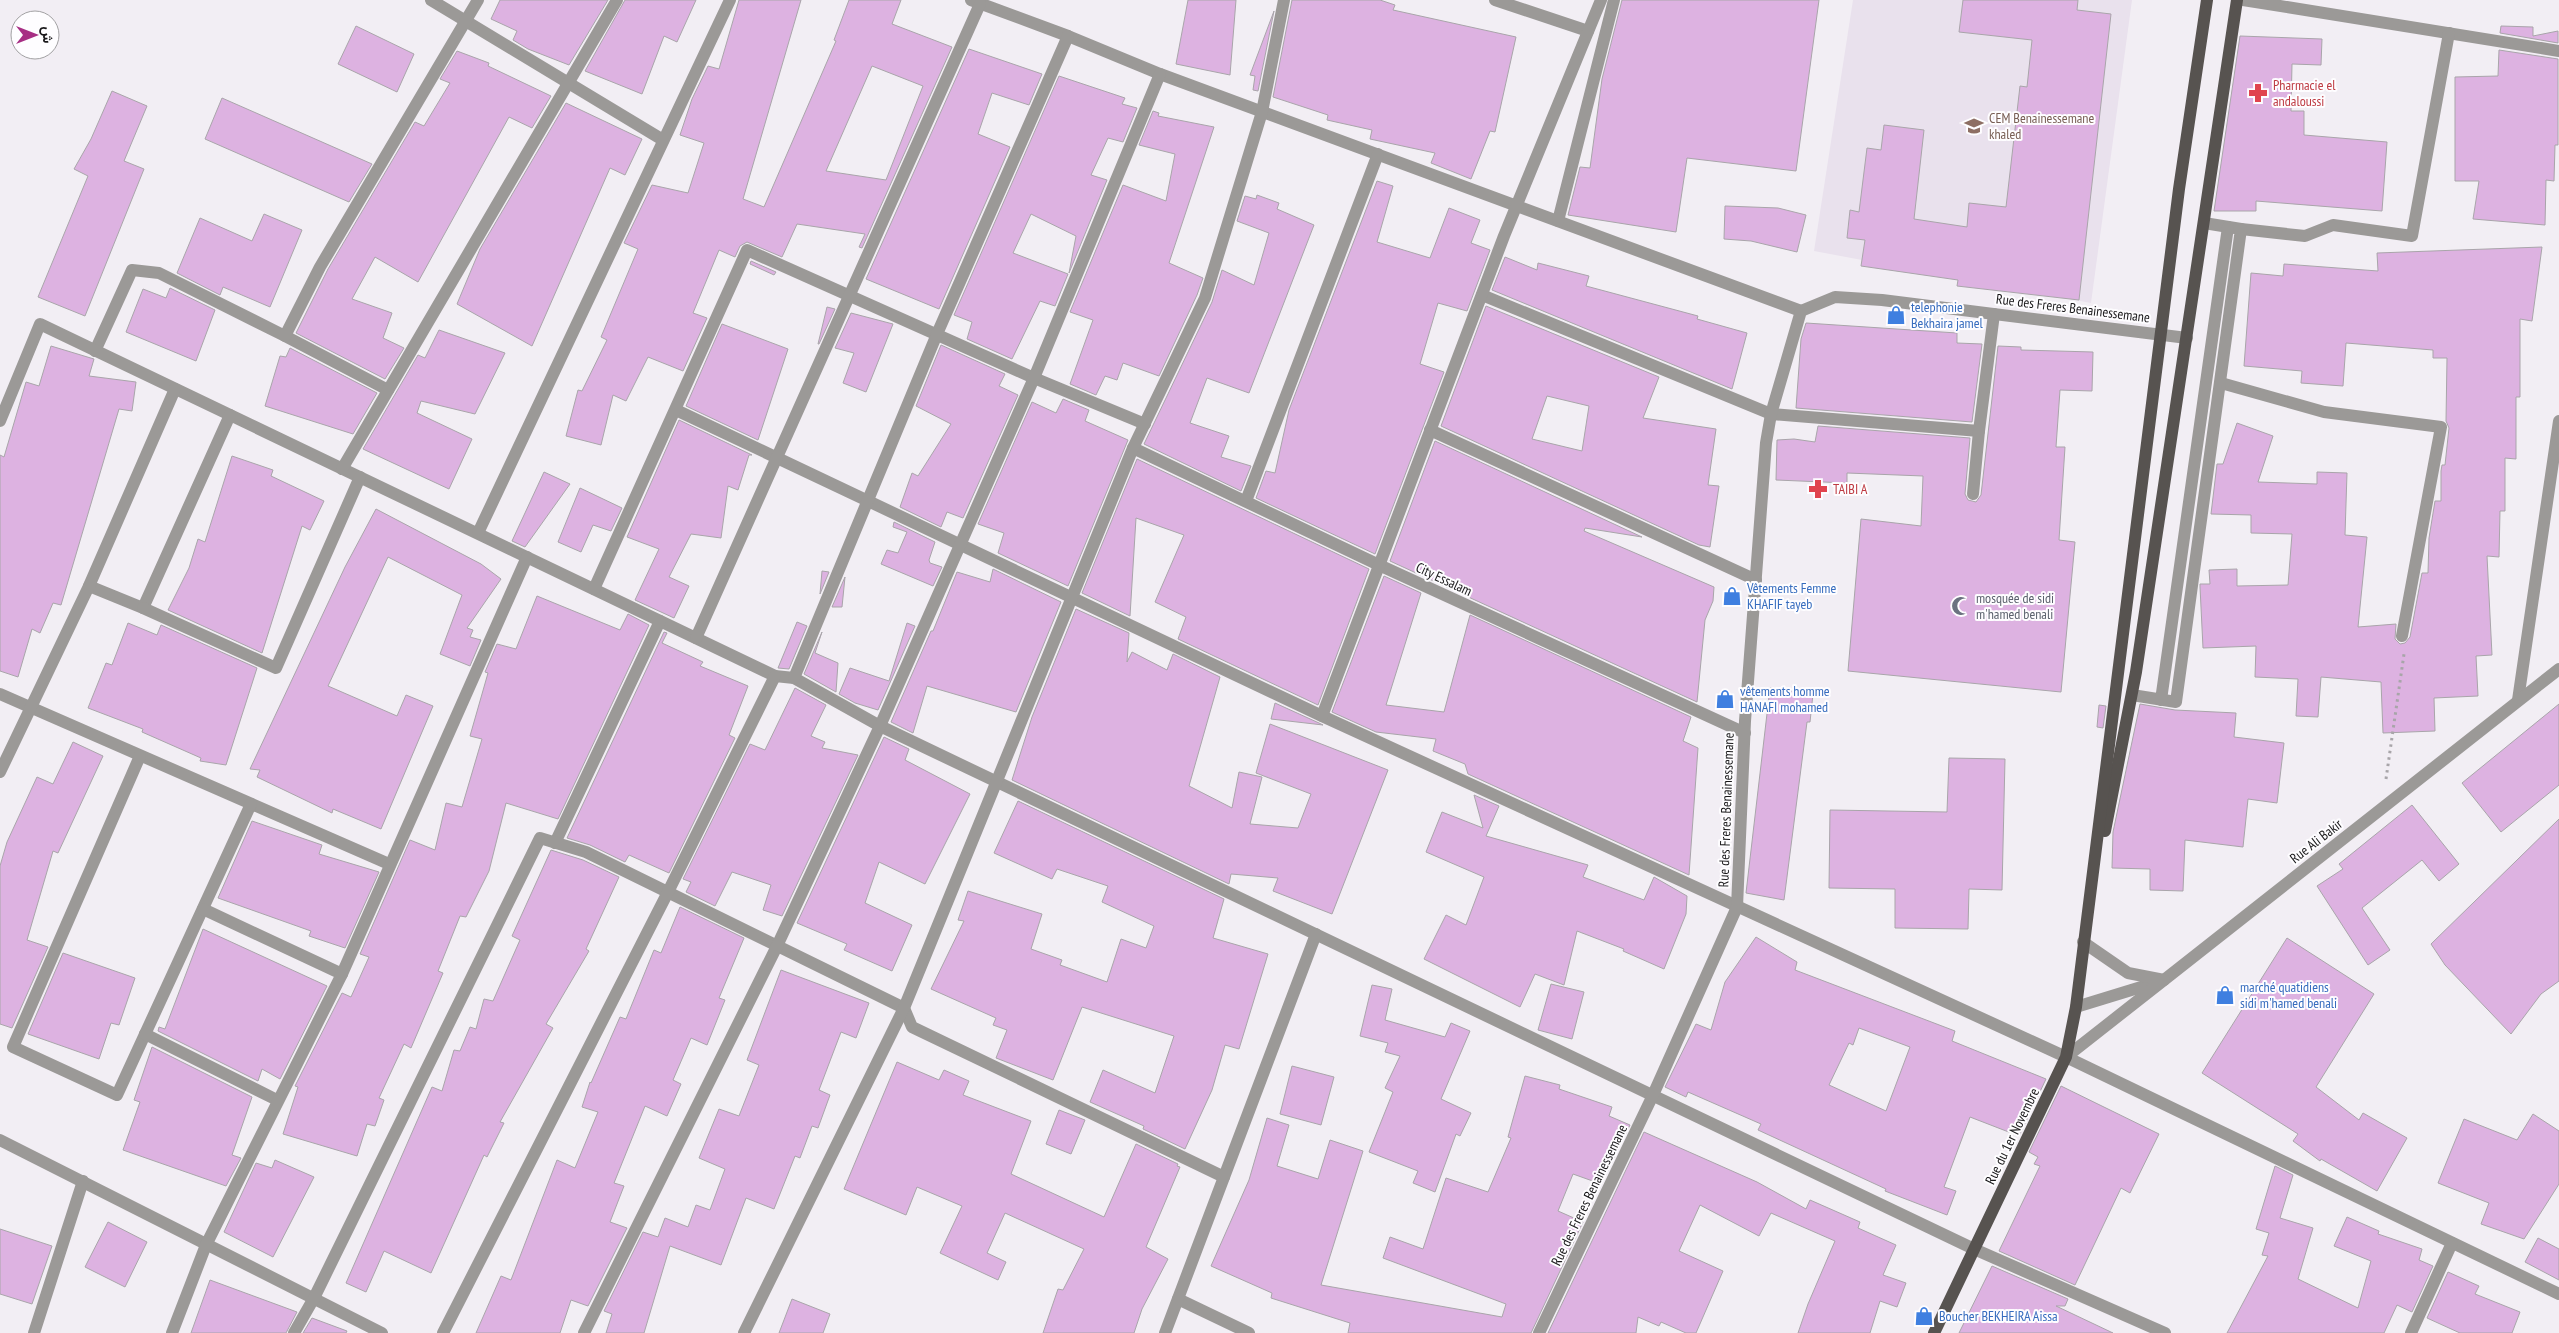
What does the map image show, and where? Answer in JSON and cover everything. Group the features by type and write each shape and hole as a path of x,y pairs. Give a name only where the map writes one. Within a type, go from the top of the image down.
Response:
{"main road":[{"path":"2084,942 2161,334 2207,0"},
{"path":"2084,942 2132,695 2237,0"},
{"name":"Rue du 1er Novembre","path":"1934,1333 2066,1057 2076,1007 2084,942"}],"street":[{"path":"431,0 663,140"},
{"path":"285,336 320,267 478,0"},
{"path":"342,469 617,0"},
{"path":"478,533 730,0"},
{"path":"744,1333 904,1008 1133,448 1205,298 1262,112 1284,0"},
{"path":"1495,0 1588,31"},
{"path":"1322,716 1516,205 1601,0"},
{"path":"1558,222 1614,0"},
{"path":"2243,0 2559,51"},
{"path":"696,638 851,296 975,2 1068,36 1160,74 1801,311"},
{"path":"2204,222 2241,229 2305,236 2334,225 2412,236 2449,33"},
{"path":"794,678 937,334 1068,36"},
{"path":"584,1333 778,946 880,726 1034,378 1160,74"},
{"path":"1246,501 1378,154"},
{"path":"2161,700 2228,227"},
{"path":"2132,695 2176,702 2222,383 2241,229"},
{"path":"594,590 747,250 1034,378 1145,424"},
{"path":"95,351 132,270 159,273 388,390"},
{"path":"1482,295 1771,414 1979,431"},
{"name":"Rue des Freres Benainessemane","path":"1539,1333 1653,1095 1737,907 1745,733 1766,443 1771,414 1801,311 1835,297 1882,300 2187,338"},
{"path":"1973,494 1994,314"},
{"path":"0,422 40,324 775,676 794,678 880,726 1974,1248 2165,1333"},
{"path":"2222,383 2324,412 2442,427 2402,636"},
{"path":"0,772 89,586 175,389"},
{"path":"676,410 1322,716 2066,1057 2559,1294"},
{"path":"144,608 230,415"},
{"path":"2518,700 2559,420"},
{"path":"1430,430 1756,580"},
{"name":"City Essalam","path":"1133,448 1379,565 1745,733"},
{"path":"89,586 144,608 276,668 360,477"},
{"path":"172,1333 206,1245 342,974 527,557"},
{"path":"555,843 660,621"},
{"name":"Rue Ali Bakir","path":"2076,1007 2164,980 2559,669"},
{"path":"443,1333 668,892 775,676"},
{"path":"0,694 390,864"},
{"path":"140,756 13,1046 117,1095 251,804"},
{"path":"294,1333 314,1298 540,838 586,852 904,1008 912,1027 1224,1177"},
{"path":"203,909 342,974"},
{"path":"1166,1333 1316,934"},
{"path":"2084,942 2128,973 2164,980"},
{"path":"2066,1057 2164,980"},
{"path":"145,1034 278,1100"},
{"path":"0,1140 382,1333"},
{"path":"34,1333 84,1181"},
{"path":"2411,1333 2452,1243"},
{"path":"1178,1299 1249,1333"}],"path":[{"path":"2382,808 2404,651 2402,636"}],"shaded area":[{"name":"CEM Benainessemane khaled","path":"1853,0 2132,0 2091,303 1814,251"}],"building":[{"path":"500,0 608,0 569,65 528,49 513,40 517,31 491,19"},
{"path":"625,0 696,0 677,42 664,36 642,94 585,71"},
{"path":"739,0 801,0 743,199 764,207 836,41 834,40 849,0 901,0 892,24 952,47 862,248 859,247 865,234 797,224 782,257 747,242 740,246 735,257 719,250 693,313 707,318 683,371 648,357 626,401 613,395 601,445 566,436 578,390 582,391 607,340 601,337 638,249 624,243 652,185 688,193 704,143 680,135 692,99 708,66 719,69","holes":["872,66 923,86 886,180 826,171"]},
{"path":"1188,0 1236,0 1230,75 1176,64"},
{"path":"1292,0 1380,0 1395,5 1393,10 1516,37 1495,132 1490,131 1471,179 1431,163 1435,153 1370,139 1372,130 1327,120 1328,115 1273,97"},
{"path":"1622,0 1819,0 1796,171 1687,158 1676,232 1568,215 1580,167 1590,168 1602,79"},
{"path":"1963,0 2078,0 2077,10 2111,14 2079,300 1957,286 1958,280 1861,266 1865,240 1847,238 1850,210 1859,212 1867,148 1881,150 1884,125 1924,130 1914,219 1967,227 1969,203 2006,207 2020,86 2027,87 2032,40 1959,32"},
{"path":"1274,11 1258,91 1253,90 1255,76 1250,75"},
{"path":"356,26 414,54 397,92 338,64"},
{"path":"2501,26 2533,27 2533,36 2558,31 2558,43 2500,33"},
{"path":"2240,36 2322,39 2321,65 2292,64 2291,111 2304,111 2304,135 2387,142 2382,211 2256,201 2256,211 2214,211"},
{"path":"969,49 1042,74 1029,105 992,93 978,134 1010,147 939,309 866,279"},
{"path":"2499,50 2558,59 2558,145 2555,145 2554,181 2546,180 2545,225 2473,219 2479,181 2455,181 2455,77 2498,76"},
{"path":"457,51 489,63 488,66 551,96 532,128 509,117 418,282 375,257 352,299 392,313 383,338 404,348 385,379 296,333 328,269 415,122 424,126 450,83 440,79"},
{"path":"1059,76 1125,98 1122,104 1137,108 1123,142 1108,138 1091,175 1107,180 1069,273 1076,236 1031,214 1013,253 1068,274 1055,306 1040,301 1012,359 967,339 972,322 954,315"},
{"path":"112,91 147,106 124,161 144,169 85,316 38,297 88,176 74,169 91,139"},
{"path":"222,98 372,164 349,202 205,139"},
{"path":"566,103 642,139 625,175 610,168 532,346 457,304 480,249"},
{"path":"1153,111 1159,113 1158,116 1214,127 1169,263 1203,278 1159,376 1123,363 1117,380 1105,376 1096,395 1070,384 1093,320 1070,312 1123,185 1166,201 1175,154 1139,145"},
{"path":"1377,181 1393,186 1377,242 1430,258 1449,208 1480,220 1471,243 1490,250 1467,311 1438,303 1420,364 1444,372 1375,554 1256,498 1266,471 1275,473 1289,410"},
{"path":"1257,195 1279,203 1277,209 1314,225 1249,393 1207,378 1190,423 1229,436 1221,457 1251,466 1241,491 1144,444 1212,302 1222,270 1254,285 1269,233 1237,221 1245,196 1256,199"},
{"path":"1725,206 1778,208 1806,215 1797,252 1751,241 1724,239"},
{"path":"264,214 302,230 270,307 223,287 220,295 177,273 200,218 252,241"},
{"path":"2542,247 2532,321 2520,319 2520,397 2516,397 2516,459 2505,458 2505,511 2500,511 2499,557 2487,556 2492,655 2476,656 2478,696 2434,698 2435,731 2383,733 2381,682 2321,677 2318,717 2296,716 2298,679 2255,677 2256,646 2203,648 2200,584 2210,584 2209,570 2237,569 2237,586 2288,585 2292,534 2251,533 2251,515 2211,514 2217,464 2223,464 2237,423 2273,436 2258,482 2317,484 2317,472 2347,473 2345,535 2367,537 2358,627 2396,624 2395,639 2400,644 2405,643 2410,637 2422,573 2428,573 2429,538 2435,501 2441,501 2441,471 2442,465 2445,465 2449,428 2446,421 2447,358 2433,358 2433,350 2346,343 2343,386 2301,383 2302,371 2244,366 2251,273 2283,276 2284,264 2378,271 2377,253"},
{"path":"1505,257 1537,270 1538,263 1589,276 1586,286 1698,316 1697,319 1747,333 1732,389 1492,290"},
{"path":"751,261 776,272 774,275 750,264"},
{"path":"170,288 215,310 196,361 126,332 143,289 166,298"},
{"path":"1486,306 1659,377 1643,418 1716,429 1708,485 1719,486 1710,547 1699,545 1441,426","holes":["1547,396 1589,406 1582,451 1532,439"]},
{"path":"827,307 835,309 818,344"},
{"path":"851,313 893,324 866,392 843,383 854,353 835,348"},
{"path":"1806,323 1957,333 1957,343 1982,344 1972,422 1796,408 1801,339"},
{"path":"722,324 788,349 758,440 686,406"},
{"path":"439,330 505,353 475,414 421,401 417,413 472,439 449,489 363,449 418,355 425,358"},
{"path":"941,345 1005,374 999,386 1018,395 963,518 947,512 941,527 900,507 912,473 918,476 951,424 916,406"},
{"path":"51,346 94,359 89,376 136,382 132,411 119,409 61,605 53,603 40,633 32,629 18,677 0,671 0,455 4,457 26,382 39,386"},
{"path":"1998,346 2021,347 2021,350 2093,352 2092,391 2060,390 2056,447 2065,447 2059,540 2075,542 2061,692 1848,671 1861,519 1921,526 1923,476 1847,473 1847,483 1776,480 1777,440 1794,439 1815,442 1818,426 1970,438 1965,494 1968,500 1976,502 1981,495"},
{"path":"290,348 377,393 353,434 265,406 280,356 286,357"},
{"path":"1063,399 1089,410 1085,421 1128,440 1068,586 998,553 1004,533 978,524 1032,402 1056,413"},
{"path":"679,420 752,455 749,455 738,490 728,486 721,538 691,534 669,577 689,586 674,618 635,600 659,549 627,537"},
{"path":"1435,441 1642,537 1585,528 1584,531 1714,587 1713,601 1705,620 1697,702 1390,561"},
{"path":"232,456 273,470 271,476 324,501 310,530 302,526 262,653 168,610 189,568 198,539 205,542"},
{"path":"1137,459 1369,569 1318,705 1178,639 1186,617 1155,602 1184,535 1136,518 1130,616 1082,593"},
{"path":"544,472 570,484 525,547 512,541"},
{"path":"580,488 622,508 611,531 593,525 581,552 558,542"},
{"path":"376,509 481,564 501,579 467,628 473,630 470,637 481,640 470,666 440,654 462,595 388,557 328,686 397,716 406,695 433,706 381,829 333,809 332,813 257,777 260,770 250,769 345,567"},
{"path":"894,522 935,542 929,560 930,563 942,567 933,586 881,564 887,550 898,553 907,532 893,527"},
{"path":"993,569 1061,602 1016,712 927,686 913,733 891,722 931,631 933,631 957,572 990,582"},
{"path":"822,571 829,572 820,594"},
{"path":"1384,576 1421,593 1386,705 1444,712 1470,615 1691,717 1683,741 1698,748 1689,875 1468,774 1465,764 1433,751 1436,739 1376,732 1332,712"},
{"path":"845,577 842,607 832,607"},
{"path":"537,596 620,630 628,614 649,625 558,819 506,803 489,871 466,917 460,916 438,971 443,973 411,1048 404,1044 379,1098 384,1100 375,1126 367,1124 357,1156 283,1134 298,1087 295,1086 342,993 351,997 369,957 360,954 410,840 435,850 446,803 462,807 482,739 470,736 488,673 485,672 497,644 516,649"},
{"path":"1076,609 1129,633 1127,662 1132,652 1167,670 1173,654 1220,677 1189,786 1232,808 1239,772 1262,777 1250,824 1298,828 1311,794 1256,773 1270,724 1388,770 1332,914 1273,891 1278,878 1231,874 1229,884 1012,780 1032,717"},
{"path":"797,622 807,626 789,669 778,668"},
{"path":"128,623 157,635 161,625 257,668 226,765 200,761 201,758 142,732 143,729 88,708 106,663 112,665"},
{"path":"907,623 915,626 878,710 855,703 839,694 850,668 889,681"},
{"path":"664,632 667,633 662,643 703,662 700,666 748,686 729,735 735,738 669,873 629,855 625,862 590,845 567,838"},
{"path":"822,632 815,653 838,663 836,692 804,674"},
{"path":"795,688 826,705 811,736 825,742 822,748 858,755 782,916 763,910 771,885 732,872 715,906 686,892 691,882 683,879 750,744 765,750"},
{"path":"1770,688 1813,694 1810,722 1807,722 1784,900 1746,893"},
{"path":"1275,703 1319,723 1323,725 1271,719"},
{"path":"2140,704 2175,710 2236,713 2234,737 2284,743 2277,803 2248,799 2243,847 2185,840 2183,891 2150,890 2150,869 2112,868 2113,832"},
{"path":"2559,704 2559,785 2501,832 2462,783"},
{"path":"2099,705 2106,706 2103,728 2097,727"},
{"path":"884,737 909,749 905,760 970,794 925,884 879,862 865,903 912,925 892,971 844,950 847,944 797,923"},
{"path":"73,742 103,756 58,853 53,851 27,940 48,947 12,1028 0,1024 0,866 7,842 37,777 53,784"},
{"path":"1949,758 2005,759 2002,890 1969,889 1968,929 1895,928 1895,889 1829,888 1830,810 1947,812"},
{"path":"1474,795 1499,806 1486,836 1588,865 1583,877 1644,900 1654,877 1687,896 1686,914 1664,969 1623,951 1624,949 1577,931 1564,985 1535,974 1520,1007 1424,959 1446,915 1466,925 1484,877 1426,852 1442,812 1483,828"},
{"path":"1018,801 1224,899 1213,938 1268,954 1239,1049 1225,1045 1212,1090 1185,1149 1143,1129 1144,1126 1090,1102 1103,1070 1155,1093 1174,1036 1082,1007 1053,1080 996,1058 1007,1030 993,1025 996,1018 931,989 964,921 958,920 968,891 1042,914 1031,949 1062,960 1060,965 1107,982 1121,939 1146,948 1154,926 1102,902 1108,886 1057,869 1052,879 994,853"},
{"path":"2412,805 2459,864 2439,881 2422,860 2362,908 2390,950 2368,965 2317,886 2343,869 2339,864"},
{"path":"2559,819 2559,981 2541,994 2511,1034 2445,965 2431,944"},
{"path":"252,821 322,845 319,854 379,872 345,948 309,936 311,931 218,898"},
{"path":"551,850 583,860 619,877 586,949 589,951 546,1024 553,1028 500,1122 504,1123 487,1157 484,1155 431,1273 384,1251 366,1292 346,1283 432,1087 442,1091 454,1050 460,1051 470,1027 476,1029 484,999 493,1001 520,940 512,936"},
{"path":"680,907 744,938 719,998 725,1000 707,1045 691,1038 673,1080 681,1084 667,1116 645,1106 614,1183 624,1186 610,1222 627,1228 588,1306 571,1300 560,1333 476,1333 501,1276 511,1280 557,1160 575,1168 598,1112 582,1107 590,1082 620,1017 626,1019 654,950 661,953"},
{"path":"203,929 327,986 280,1079 262,1069 258,1081 158,1031 159,1027 165,1029"},
{"path":"1756,937 1797,962 1795,970 1955,1031 1952,1041 2046,1079 2019,1136 1970,1117 1944,1187 1956,1191 1947,1215 1885,1191 1886,1189 1758,1130 1761,1124 1688,1092 1686,1097 1665,1087 1696,1024 1711,1030 1725,982","holes":["1859,1028 1910,1047 1886,1111 1829,1085 1849,1043 1853,1045"]},
{"path":"2287,938 2374,994 2316,1087 2359,1120 2363,1113 2407,1138 2377,1191 2321,1159 2320,1161 2293,1141 2298,1134 2202,1073"},
{"path":"63,953 135,978 119,1025 111,1023 99,1059 28,1034"},
{"path":"781,970 869,1003 856,1038 841,1032 819,1090 830,1095 818,1128 812,1126 800,1158 795,1156 774,1209 746,1198 721,1265 670,1246 644,1333 606,1333 612,1314 604,1311 643,1232 658,1237 665,1218 688,1227 696,1205 710,1210 725,1169 699,1158 719,1109 739,1116 759,1065 747,1060"},
{"path":"1551,984 1584,992 1572,1039 1538,1030"},
{"path":"1372,985 1392,989 1385,1020 1445,1037 1451,1023 1470,1031 1441,1099 1471,1113 1460,1136 1456,1134 1435,1192 1413,1183 1418,1171 1369,1152 1393,1092 1385,1088 1400,1056 1385,1052 1388,1043 1360,1036"},
{"path":"152,1047 252,1097 232,1155 241,1158 226,1186 123,1150 140,1102 134,1100"},
{"path":"897,1062 939,1080 944,1070 969,1081 963,1095 1031,1121 1011,1174 1104,1217 1136,1144 1178,1164 1177,1166 1180,1167 1146,1247 1168,1259 1142,1309 1134,1333 1043,1333 1058,1289 1063,1290 1084,1249 1005,1213 987,1253 1006,1262 998,1280 940,1253 962,1206 917,1187 906,1215 844,1189"},
{"path":"1292,1066 1334,1077 1321,1125 1280,1114"},
{"path":"1525,1076 1560,1085 1559,1089 1612,1107 1609,1116 1630,1125 1601,1184 1573,1174 1558,1211 1583,1222 1531,1333 1348,1333 1350,1323 1271,1298 1272,1293 1211,1266 1249,1180 1267,1118 1289,1125 1277,1166 1318,1179 1330,1140 1363,1151 1321,1285 1502,1317 1506,1304 1383,1258 1390,1237 1423,1249 1446,1178 1488,1192 1511,1138 1508,1137"},
{"path":"2061,1086 2159,1134 2130,1193 2121,1188 2075,1285 1999,1251 2040,1166 2034,1164 2038,1157 2029,1152"},
{"path":"1059,1110 1085,1120 1071,1154 1046,1144"},
{"path":"2533,1114 2559,1131 2559,1184 2524,1239 2481,1224 2489,1203 2438,1183 2464,1119 2517,1140"},
{"path":"1644,1132 1757,1182 1806,1209 1810,1200 1860,1222 1858,1228 1896,1245 1883,1275 1906,1283 1897,1307 1880,1301 1870,1333 1798,1333 1808,1304 1835,1241 1771,1213 1759,1236 1700,1205 1679,1251 1723,1271 1696,1333 1686,1333 1661,1322 1659,1326 1638,1317 1636,1333 1548,1333"},
{"path":"275,1160 314,1177 273,1257 224,1232 256,1163 272,1168"},
{"path":"2275,1166 2293,1175 2280,1218 2313,1228 2298,1279 2358,1308 2371,1261 2334,1246 2347,1217 2379,1231 2378,1234 2422,1249 2419,1260 2433,1266 2412,1312 2397,1305 2384,1333 2227,1333 2268,1256 2262,1255 2269,1233 2256,1229"},
{"path":"108,1222 147,1242 125,1287 85,1267"},
{"path":"0,1229 52,1246 32,1304 0,1294"},
{"path":"2538,1238 2559,1249 2559,1280 2525,1262"},
{"path":"1992,1266 2068,1299 2065,1306 2056,1306 2113,1333 1959,1333"},
{"path":"2448,1272 2479,1286 2475,1294 2520,1312 2512,1333 2460,1333 2427,1318"},
{"path":"210,1280 297,1312 286,1333 191,1333"},
{"path":"792,1299 830,1314 823,1333 779,1333"},
{"path":"312,1318 347,1331 346,1333 303,1333"}],"place":[{"name":"Pharmacie el andaloussi","path":"2258,93"},
{"name":"CEM Benainessemane khaled","path":"1974,126"},
{"name":"telephonie Bekhaira jamel","path":"1896,315"},
{"name":"TAIBI A","path":"1818,489"},
{"name":"Vêtements Femme KHAFIF tayeb","path":"1732,596"},
{"name":"mosquée de sidi m'hamed benali","path":"1961,606"},
{"name":"vêtements homme HANAFI mohamed","path":"1725,699"},
{"name":"marché quatidiens sidi m'hamed benali","path":"2225,995"},
{"name":"Boucher BEKHEIRA Aissa","path":"1924,1316"}]}
